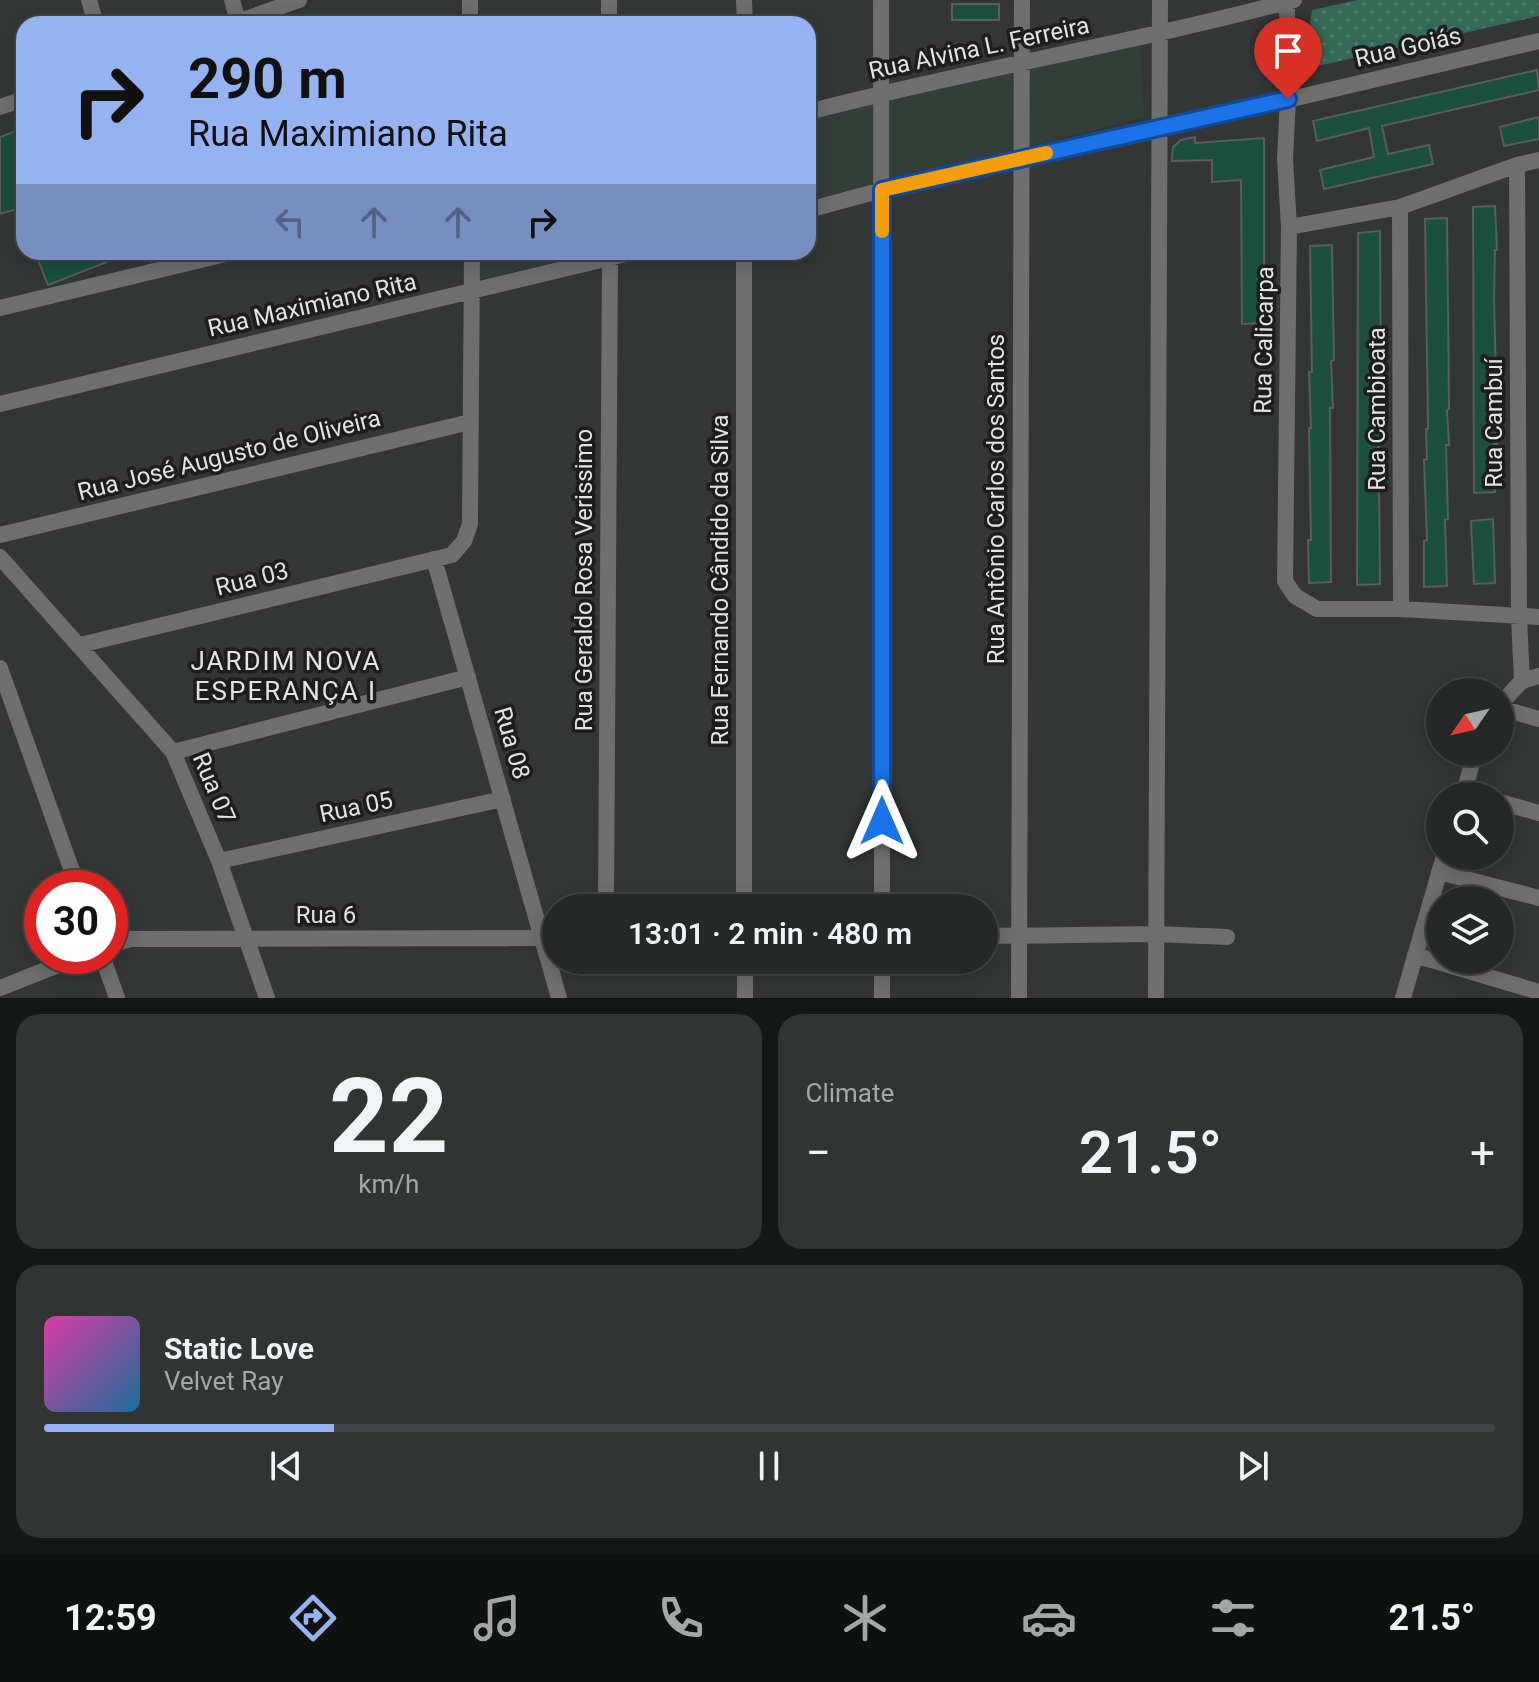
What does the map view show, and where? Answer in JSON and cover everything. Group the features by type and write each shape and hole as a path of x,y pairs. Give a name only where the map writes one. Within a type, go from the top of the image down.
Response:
{"street":[{"path":"254,16 299,0"},
{"path":"881,0 882,894"},
{"name":"Rua Antônio Carlos dos Santos","path":"1019,998 1022,0"},
{"path":"1156,998 1160,0"},
{"path":"1160,33 1289,1"},
{"name":"Rua Calicarpa","path":"1289,1 1285,159 1289,227 1285,581 1295,596 1317,609 1401,609"},
{"name":"Rua Alvina L. Ferreira","path":"816,110 1023,61 1160,33"},
{"name":"Rua Goiás","path":"1288,99 1539,41"},
{"path":"816,208 882,190 1288,99"},
{"path":"1289,227 1400,207 1539,160"},
{"name":"Rua Cambuí","path":"1517,165 1522,681"},
{"path":"1287,198 1305,211 1327,220"},
{"name":"Rua Cambioata","path":"1400,207 1401,609"},
{"path":"0,308 201,260"},
{"path":"434,559 452,555 464,541 470,524 472,260"},
{"name":"Rua Maximiano Rita","path":"0,404 473,292 591,260"},
{"name":"Rua Geraldo Rosa Verissimo","path":"606,894 610,260"},
{"name":"Rua Fernando Cândido da Silva","path":"744,260 744,894"},
{"name":"Rua José Augusto de Oliveira","path":"0,535 470,422"},
{"name":"Rua 07","path":"0,557 173,752 219,861 267,998"},
{"name":"Rua 03","path":"80,645 434,559"},
{"name":"Rua 08","path":"434,559 503,799 542,914"},
{"path":"1401,609 1539,617"},
{"path":"0,668 72,870"},
{"path":"1514,690 1522,681 1539,676"},
{"path":"173,752 468,677"},
{"path":"1514,711 1539,719"},
{"name":"Rua 05","path":"219,861 503,799"},
{"path":"1514,806 1539,813"},
{"path":"1403,998 1440,870"},
{"path":"1459,870 1539,898"},
{"path":"998,936 1156,934 1227,937"},
{"name":"Rua 6","path":"128,940 542,938"},
{"path":"1415,955 1539,992"},
{"path":"0,988 35,974"},
{"path":"108,974 117,998"},
{"name":"Rua 08","path":"555,974 559,998"},
{"path":"745,974 745,998"},
{"path":"882,974 882,998"}],"shaded area":[{"path":"1140,37 1144,118 816,198 816,113"},
{"path":"477,260 562,260 478,280"}],"green space":[{"path":"1357,0 1539,0 1539,16 1313,67 1305,64 1312,10"}],"building":[{"path":"952,4 999,4 999,20 952,20"},
{"path":"1537,70 1539,90 1382,126 1388,154 1429,145 1433,164 1324,189 1320,170 1374,157 1369,128 1317,141 1313,121"},
{"path":"1539,117 1539,139 1504,146 1500,127"},
{"path":"16,131 16,209 0,214 0,137"},
{"path":"1195,137 1195,143 1264,138 1264,323 1242,324 1241,180 1212,182 1212,160 1172,161 1173,147 1181,140"},
{"path":"1495,206 1495,492 1474,493 1473,207"},
{"path":"1447,218 1447,586 1424,587 1424,541 1427,540 1424,460 1427,459 1428,429 1425,219"},
{"path":"1380,231 1380,584 1357,585 1358,233"},
{"path":"1332,245 1331,582 1309,583 1310,246"},
{"path":"38,260 112,260 48,285"},
{"path":"1493,519 1495,583 1474,584 1471,521"}],"slow traffic":[{"path":"882,231 882,190 1046,153"}],"district":[{"name":"JARDIM NOVA ESPERANÇA I","path":"286,676"}],"route":[{"path":"882,821 882,190 1288,99"}]}
